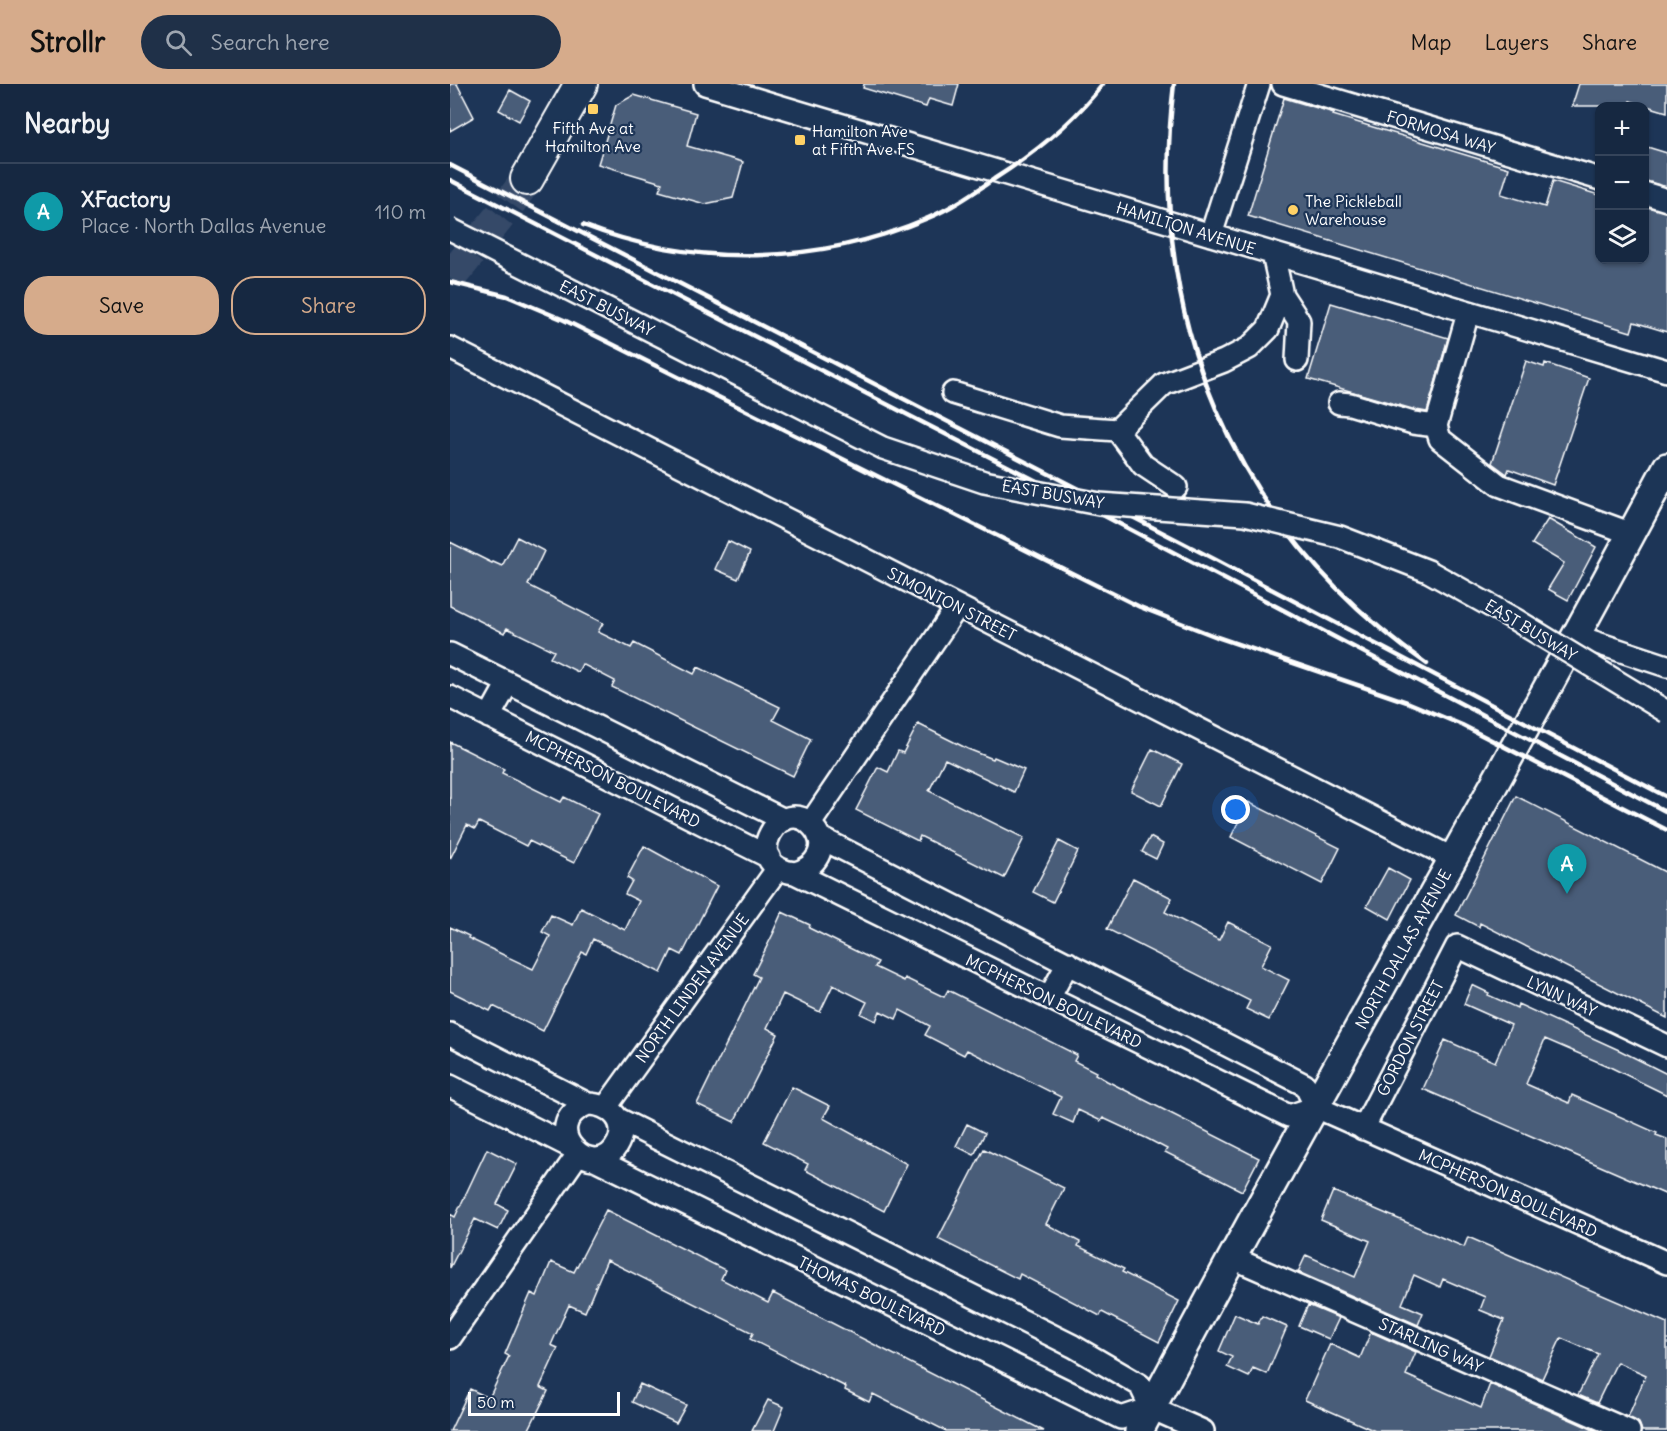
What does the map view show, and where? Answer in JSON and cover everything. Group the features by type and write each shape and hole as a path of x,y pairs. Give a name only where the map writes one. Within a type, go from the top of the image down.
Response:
{"highway":[{"path":"527,178 581,84"}],"main road":[{"name":"NORTH DALLAS AVENUE","path":"1145,1420 1297,1138 1454,859 1667,467"}],"street":[{"name":"HAMILTON AVENUE","path":"705,84 1667,372"},
{"path":"1211,235 1259,84"},
{"name":"FORMOSA WAY","path":"1283,84 1595,178"},
{"path":"1649,195 1667,200"},
{"name":"EAST BUSWAY","path":"450,229 883,448 984,482 1099,504 1245,514 1340,537 1428,571 1516,620 1667,712"},
{"path":"1273,254 1282,296 1299,321 1297,360"},
{"path":"953,393 1060,426 1117,430 1164,384 1224,361 1250,348 1268,329 1282,296"},
{"path":"1468,313 1436,426 1440,439 1499,485 1632,534"},
{"name":"SIMONTON STREET","path":"450,348 1454,859"},
{"path":"1339,403 1350,404 1413,423 1436,426"},
{"path":"1117,430 1143,465 1176,487"},
{"path":"957,607 814,830 820,851 817,860 804,871 781,866 766,844 768,835 772,828 784,820 797,818 814,830 1305,1084 1316,1107"},
{"path":"1576,636 1667,666"},
{"path":"450,654 784,820"},
{"path":"489,717 508,683"},
{"name":"MCPHERSON BOULEVARD","path":"450,697 781,866 1289,1116 1316,1107 1667,1263"},
{"name":"NORTH LINDEN AVENUE","path":"608,1115 781,866"},
{"name":"LYNN WAY","path":"1457,946 1667,1046"},
{"name":"GORDON STREET","path":"1363,1129 1457,946"},
{"path":"1048,998 1068,963"},
{"path":"450,1034 1073,1346 1140,1384 1145,1420 1203,1431"},
{"name":"THOMAS BOULEVARD","path":"450,1086 1121,1418 1145,1420"},
{"name":"NORTH LINDEN AVENUE","path":"583,1151 566,1130 567,1121 572,1113 608,1115"},
{"name":"NORTH LINDEN AVENUE","path":"450,1338 583,1151 617,1145 608,1115"},
{"name":"STARLING WAY","path":"1233,1258 1629,1431"}],"building":[{"path":"450,84 457,84 474,117 450,131"},
{"path":"864,84 959,84 953,106 929,99 926,107 863,88"},
{"path":"1579,84 1667,84 1667,112 1649,107 1649,102 1595,102 1595,106 1572,106"},
{"path":"510,90 530,101 519,121 499,110"},
{"path":"634,95 696,113 687,146 743,162 733,198 705,204 659,191 662,183 598,164 616,105"},
{"path":"1284,98 1509,168 1501,194 1545,207 1553,181 1595,194 1595,264 1649,264 1649,207 1667,212 1667,332 1634,322 1631,332 1248,216"},
{"path":"1649,148 1667,153 1667,187 1649,182"},
{"path":"1331,303 1448,338 1427,412 1308,379"},
{"path":"1526,361 1544,367 1545,363 1589,378 1553,485 1509,469 1507,474 1492,463"},
{"path":"1548,519 1596,547 1568,600 1548,589 1564,563 1532,544"},
{"path":"517,537 544,551 528,585 603,623 598,632 631,648 634,643 694,674 698,667 780,707 773,720 811,739 793,776 612,687 615,681 582,664 578,672 550,658 554,651 507,628 504,633 450,606 450,542 502,566"},
{"path":"728,541 750,552 738,579 715,569"},
{"path":"918,724 968,749 1024,770 1014,792 945,759 929,791 1024,838 1004,878 920,836 918,841 856,810 878,767 888,772 898,751 903,753"},
{"path":"450,742 504,769 502,773 561,802 564,797 598,814 574,863 529,841 526,846 479,822 475,829 467,825 450,859"},
{"path":"1152,749 1182,764 1161,806 1131,791"},
{"path":"1516,796 1667,873 1667,1018 1480,923 1479,927 1456,915"},
{"path":"1248,802 1340,848 1322,884 1231,837"},
{"path":"1150,837 1163,844 1156,859 1142,852"},
{"path":"1059,841 1078,851 1053,902 1033,892"},
{"path":"644,846 717,886 682,955 672,950 661,973 593,939 586,954 582,952 543,1031 493,1006 490,1011 450,991 450,927 533,969 550,936 542,932 551,915 573,925 581,908 625,930 639,901 625,894 632,881 627,878"},
{"path":"1388,868 1410,880 1390,919 1367,906"},
{"path":"1133,878 1172,898 1165,912 1219,940 1228,922 1272,944 1261,966 1289,980 1269,1020 1246,1009 1250,1001 1107,929"},
{"path":"782,912 878,962 875,967 904,981 905,978 944,997 948,990 1077,1055 1074,1061 1096,1072 1095,1074 1107,1081 1259,1158 1242,1191 1165,1152 1167,1149 1148,1139 1103,1118 1101,1121 1078,1110 1073,1123 1053,1114 1061,1097 967,1050 964,1055 925,1035 930,1026 900,1010 896,1019 880,1011 876,1021 861,1014 867,1002 833,985 820,1012 783,994 767,1028 778,1034 734,1122 697,1104 759,977 753,974"},
{"path":"1472,985 1489,993 1488,995 1517,1008 1518,1004 1667,1074 1667,1095 1545,1039 1526,1084 1569,1103 1572,1095 1667,1139 1667,1195 1423,1089 1445,1040 1495,1062 1511,1025 1464,1004"},
{"path":"792,1087 830,1106 823,1118 907,1164 884,1211 805,1170 808,1164 764,1142"},
{"path":"967,1124 985,1133 974,1155 956,1146"},
{"path":"487,1149 517,1164 497,1204 508,1210 498,1230 475,1219 450,1268 450,1214 455,1217"},
{"path":"984,1149 1064,1188 1046,1224 1080,1242 1078,1246 1124,1269 1122,1272 1179,1301 1159,1342 1102,1312 1100,1316 1020,1274 1018,1279 938,1239"},
{"path":"1333,1191 1464,1247 1468,1237 1667,1323 1667,1431 1642,1431 1639,1423 1628,1417 1646,1375 1617,1362 1597,1403 1578,1395 1598,1354 1561,1338 1542,1379 1489,1356 1504,1320 1480,1310 1485,1297 1443,1279 1440,1287 1414,1275 1402,1304 1423,1313 1418,1325 1298,1272 1306,1255 1355,1277 1370,1241 1321,1220"},
{"path":"606,1210 725,1270 721,1279 768,1303 773,1293 1044,1431 946,1431 873,1394 869,1402 845,1390 846,1387 750,1339 753,1333 607,1260 585,1312 569,1305 551,1345 558,1348 540,1387 548,1391 528,1431 450,1431 470,1389 489,1398 509,1356 505,1354 531,1293 537,1296 551,1262 574,1272"},
{"path":"1308,1305 1339,1318 1329,1339 1299,1326"},
{"path":"1235,1314 1258,1324 1262,1316 1287,1327 1267,1374 1253,1368 1249,1377 1227,1367 1232,1357 1219,1351"},
{"path":"1371,1332 1416,1352 1406,1375 1481,1408 1490,1384 1596,1431 1375,1431 1305,1400 1330,1344 1360,1358"},
{"path":"640,1384 686,1405 676,1423 632,1402"},
{"path":"768,1400 784,1407 774,1431 752,1431"}],"tunnel":[{"path":"450,278 527,179"}],"railway":[{"path":"583,225 625,239 668,249 712,254 756,255 800,252 844,245 886,234 945,210 1009,169 1039,148 1066,124 1103,84"},
{"path":"1174,84 1169,171 1174,254 1190,334 1217,411 1254,482 1302,549 1359,610 1427,664"},
{"path":"450,165 1216,560 1667,797"},
{"path":"450,180 1095,511 1667,812"},
{"path":"450,282 507,296 564,320 1140,607 1217,637 1407,702 1462,725 1667,830"}],"place":[{"name":"Fifth Ave at Hamilton Ave","path":"593,109"},
{"name":"Hamilton Ave at Fifth Ave FS","path":"800,140"},
{"name":"The Pickleball Warehouse","path":"1293,210"},
{"name":"XFactory","path":"1567,894"}]}
